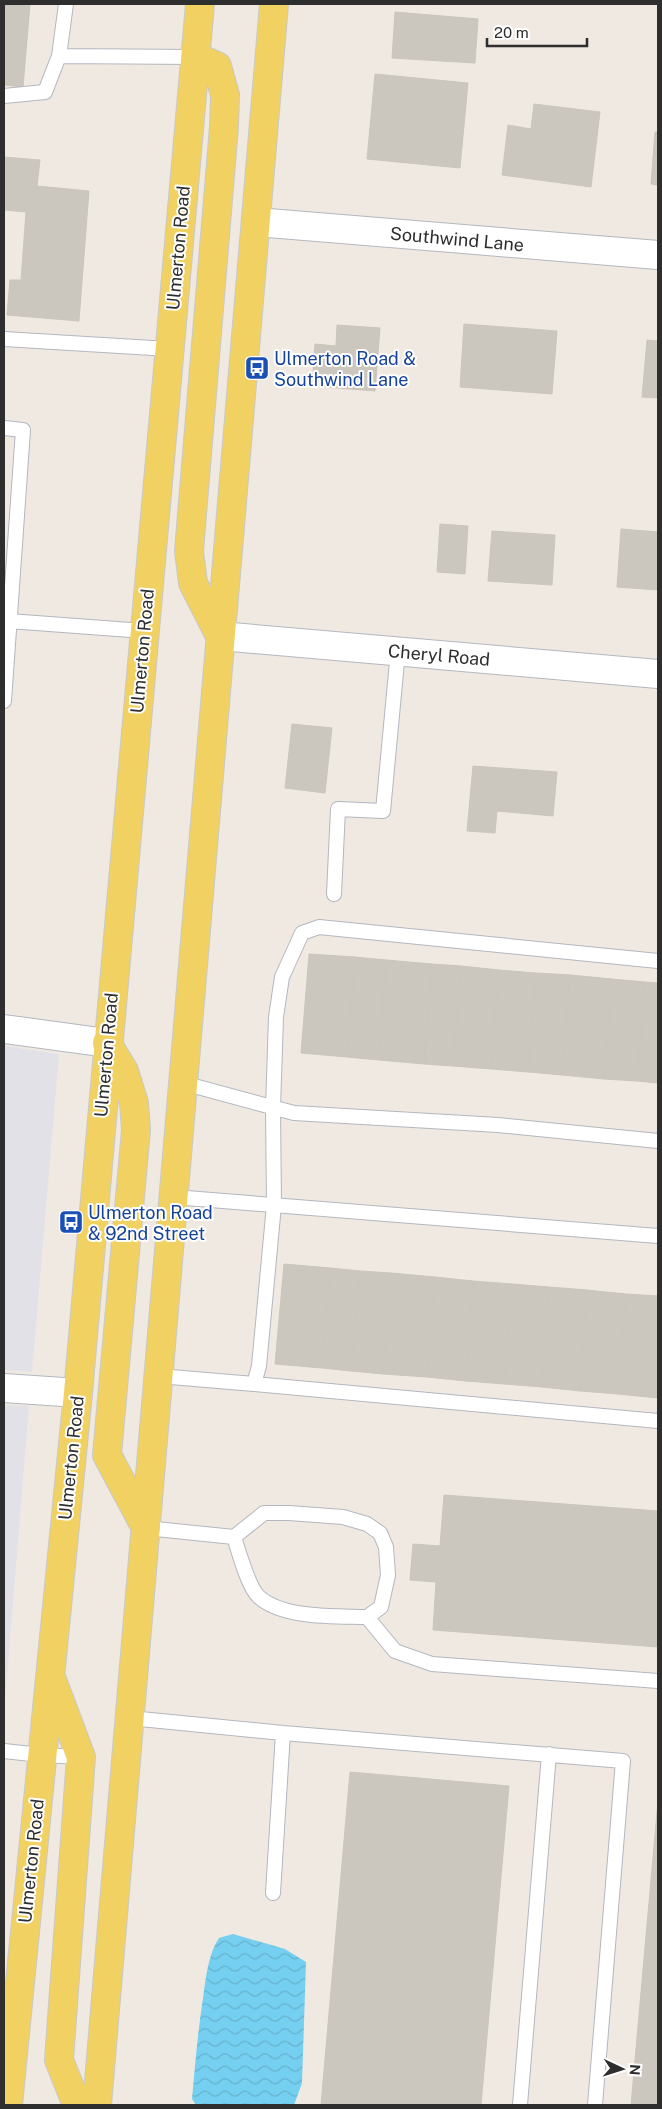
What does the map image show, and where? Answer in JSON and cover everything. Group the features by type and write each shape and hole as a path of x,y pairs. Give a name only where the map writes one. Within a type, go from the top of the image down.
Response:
{"main road":[{"name":"Ulmerton Road","path":"8,2105 78,1393 107,1043 200,4"},
{"path":"97,2105 274,4"},
{"path":"196,57 217,66 224,95 222,147 189,551 193,583 220,636"},
{"path":"107,1043 124,1071 134,1103 136,1130 107,1455 146,1528"},
{"path":"49,1674 81,1757 60,2060 77,2105"}],"street":[{"name":"Southwind Lane","path":"256,222 658,255"},
{"name":"Cheryl Road","path":"220,636 658,674"},
{"path":"4,1029 107,1043"},
{"path":"4,1388 78,1393"}],"lane":[{"path":"4,96 45,92 59,56 66,4"},
{"path":"59,56 196,57"},
{"path":"4,339 169,349"},
{"path":"4,428 23,430 4,701"},
{"path":"10,622 144,631"},
{"path":"334,894 338,809 383,811 398,651"},
{"path":"254,1384 258,1366 274,1205 273,1108 275,1030 278,1001 282,977 302,933 319,927 658,961"},
{"path":"183,1083 294,1113 498,1125 658,1141"},
{"path":"174,1197 658,1236"},
{"path":"159,1376 658,1421"},
{"path":"146,1528 234,1537 264,1513 343,1517 366,1524 380,1533 386,1547 388,1574 381,1606 367,1617 309,1615 277,1607 258,1596 247,1574 234,1537"},
{"path":"367,1617 395,1651 432,1664 658,1681"},
{"path":"130,1718 623,1761 594,2105"},
{"path":"273,1893 283,1732"},
{"path":"4,1751 81,1757"},
{"path":"520,2105 549,1754"}],"shaded area":[{"path":"4,1046 59,1054 32,1372 4,1370"},
{"path":"4,1405 29,1406 4,1712"}],"water":[{"path":"233,1934 285,1949 306,1962 302,2083 294,2105 196,2105 192,2099 208,1966 219,1938"}],"building":[{"path":"4,4 30,4 23,87 4,85"},
{"path":"395,12 478,19 475,63 392,58"},
{"path":"375,74 468,83 460,168 367,159"},
{"path":"534,104 600,112 591,187 502,175 508,125 531,129"},
{"path":"655,132 658,132 658,185 651,184"},
{"path":"4,157 40,160 37,186 89,191 79,321 7,315 10,280 21,280 26,212 4,210"},
{"path":"464,324 557,331 552,394 460,387"},
{"path":"337,325 380,328 375,391 312,386 315,344 336,346"},
{"path":"647,340 658,341 658,398 642,397"},
{"path":"440,524 468,526 465,574 437,572"},
{"path":"621,529 658,532 658,590 617,587"},
{"path":"492,531 555,535 552,585 488,581"},
{"path":"292,724 332,728 325,793 285,788"},
{"path":"473,766 557,772 553,816 497,811 495,833 467,831"},
{"path":"309,954 355,957 347,1057 301,1053"},
{"path":"355,957 386,960 379,1060 347,1057"},
{"path":"386,960 432,964 424,1064 379,1060"},
{"path":"432,964 461,966 453,1066 424,1064"},
{"path":"461,966 499,970 491,1069 453,1066"},
{"path":"499,970 536,973 528,1072 491,1069"},
{"path":"536,973 570,975 562,1075 528,1072"},
{"path":"570,975 612,979 604,1079 562,1075"},
{"path":"612,979 645,982 637,1081 604,1079"},
{"path":"645,982 658,983 658,1083 637,1081"},
{"path":"284,1264 330,1268 322,1368 275,1364"},
{"path":"330,1268 360,1271 351,1371 322,1368"},
{"path":"360,1271 391,1273 383,1374 351,1371"},
{"path":"391,1273 435,1277 427,1377 383,1374"},
{"path":"435,1277 473,1281 466,1381 427,1377"},
{"path":"473,1281 512,1284 504,1384 466,1381"},
{"path":"512,1284 549,1287 542,1387 504,1384"},
{"path":"549,1287 587,1290 580,1391 542,1387"},
{"path":"587,1290 626,1294 618,1394 580,1391"},
{"path":"626,1294 658,1296 658,1398 618,1394"},
{"path":"444,1495 658,1511 658,1647 433,1630 436,1582 410,1580 413,1544 440,1546"},
{"path":"350,1772 509,1786 481,2105 321,2105"},
{"path":"658,1801 658,2105 631,2105"}],"place":[{"name":"Ulmerton Road & Southwind Lane","path":"257,368"},
{"name":"Ulmerton Road & 92nd Street","path":"71,1222"}]}
